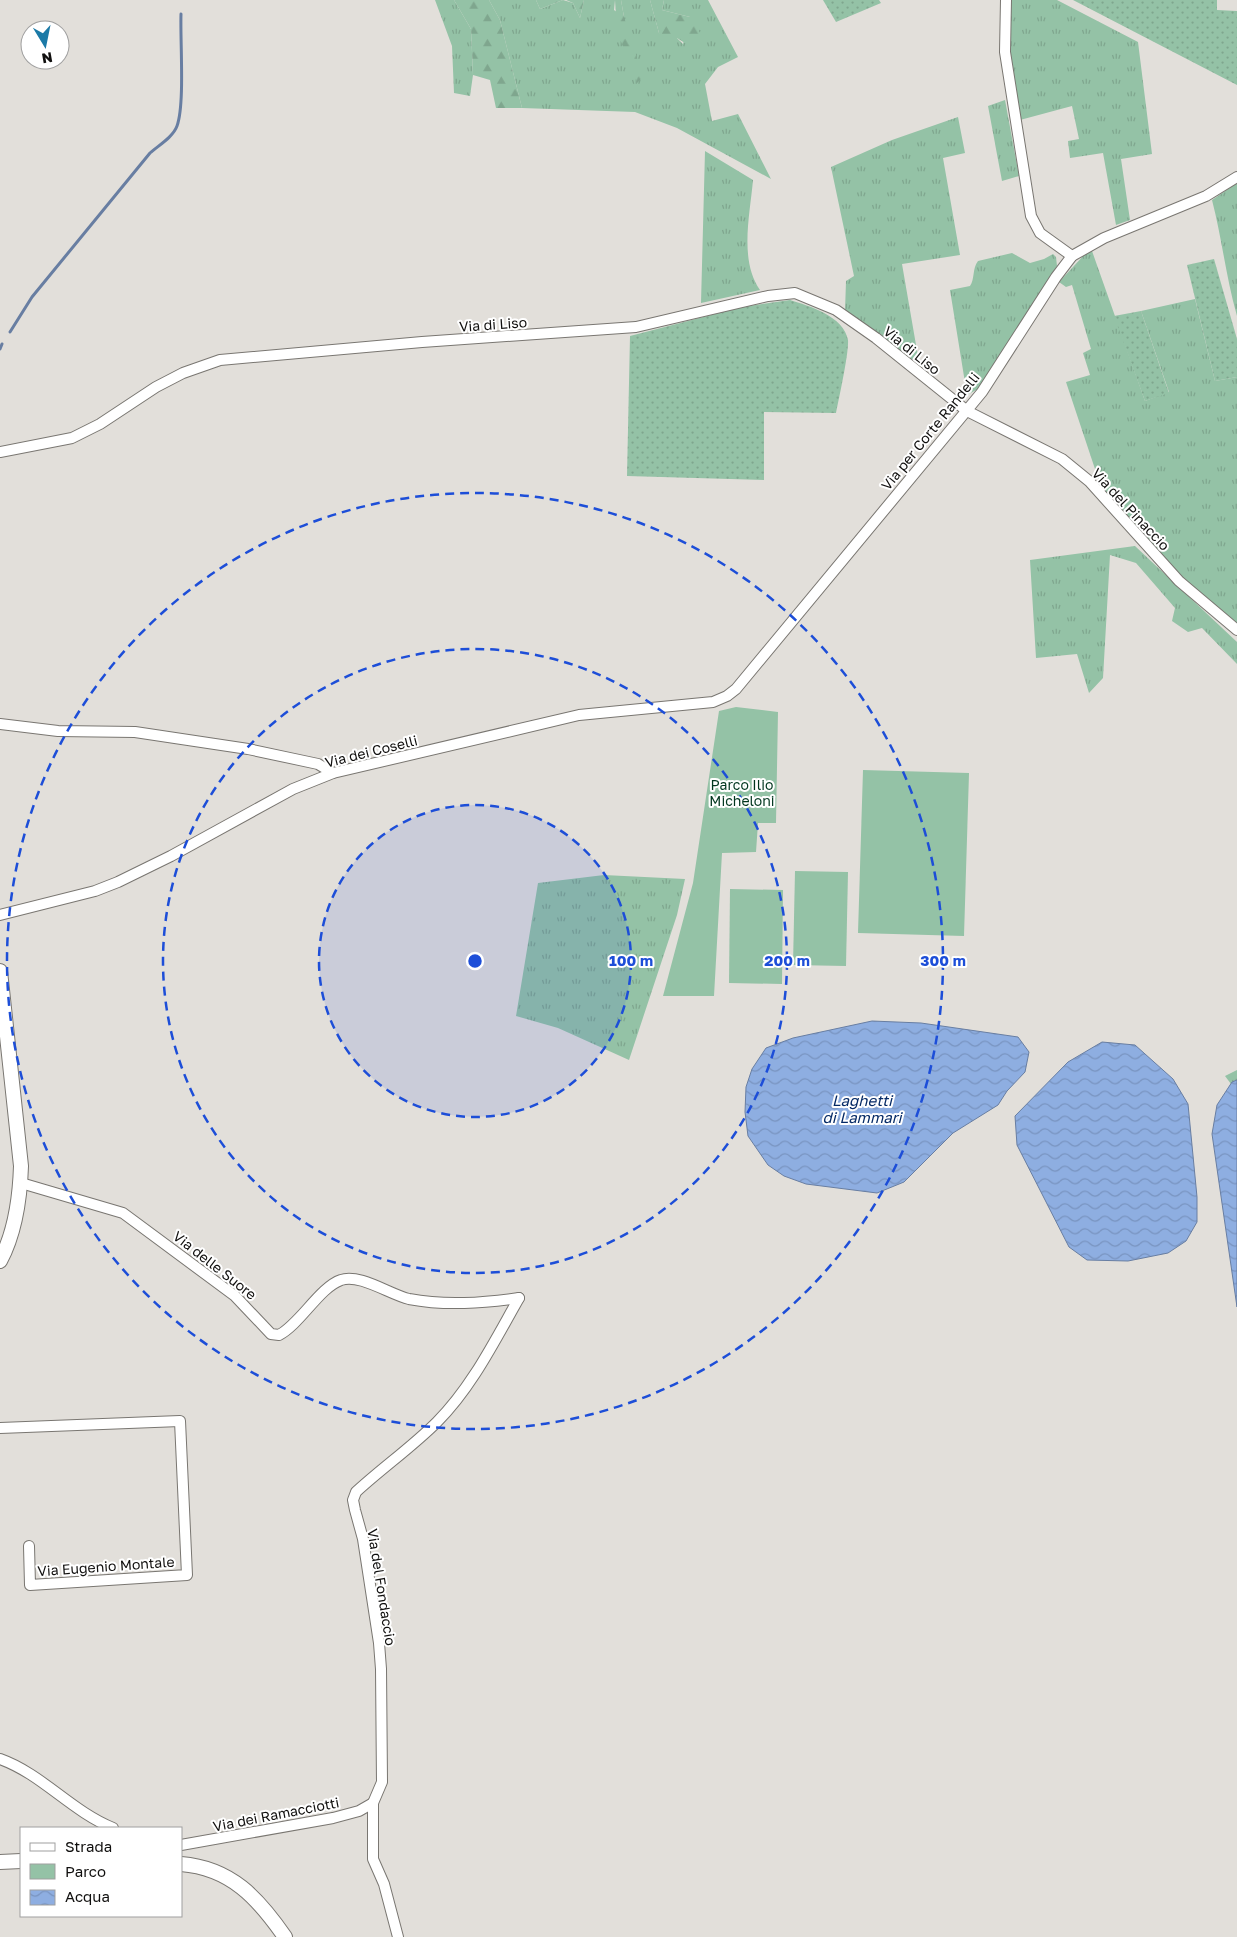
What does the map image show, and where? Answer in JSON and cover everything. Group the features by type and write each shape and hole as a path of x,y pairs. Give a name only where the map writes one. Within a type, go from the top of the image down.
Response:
{"street":[{"path":"1006,0 1005,52 1031,216 1040,233 1072,256"},
{"name":"Via per Corte Randelli","path":"713,702 727,696 736,689 967,411 982,392 1056,277 1072,256 1104,238 1206,196 1237,177"},
{"name":"Via di Liso","path":"0,452 72,438 100,424 156,387 183,373 220,360 422,342 636,327 768,296 795,293 836,310 876,338 967,411"},
{"name":"Via del Pinaccio","path":"967,411 1062,459 1082,476 1178,581 1237,630"},
{"name":"Via dei Coselli","path":"0,915 95,891 118,882 171,856 293,789 333,773 579,715 713,702"},
{"path":"0,724 58,731 135,732 248,749 318,764 333,773"},
{"path":"0,971 16,1106 21,1183 12,1231 0,1260"},
{"name":"Via delle Suore","path":"21,1183 123,1213 235,1296 271,1334 279,1336 289,1330 309,1307 340,1280 353,1278 409,1298 472,1304 519,1298"},
{"name":"Via del Fondaccio","path":"398,1937 384,1884 373,1859 373,1803 382,1782 379,1643 363,1539 353,1500 356,1492 437,1422 455,1402 488,1352 519,1298"},
{"name":"Via Eugenio Montale","path":"0,1428 180,1421 187,1575 30,1585 29,1546"},
{"path":"0,1759 21,1766 93,1820 110,1827"},
{"name":"Via dei Ramacciotti","path":"182,1845 332,1818 359,1812 373,1803"},
{"path":"0,1862 20,1861"},
{"path":"182,1864 222,1874 242,1886 258,1902 285,1937"}],"green space":[{"path":"435,0 454,0 471,29 473,75 470,96 454,93 452,46"},
{"path":"454,0 489,0 500,20 522,108 496,108 490,80 473,75 471,29"},
{"path":"489,0 536,0 540,9 563,0 573,3 580,18 584,0 615,0 614,10 624,17 621,0 650,0 659,33 677,38 683,44 690,17 662,10 664,0 708,0 738,57 718,67 705,84 712,121 738,114 771,179 677,128 635,112 522,108 500,20"},
{"path":"536,0 563,0 540,9"},
{"path":"566,0 584,0 580,18 573,3"},
{"path":"615,0 621,0 624,17 643,77 637,83 617,31"},
{"path":"650,0 664,0 662,10 690,17 702,36 691,47 677,38 664,42 659,33"},
{"path":"823,0 879,0 881,3 836,22"},
{"path":"1011,0 1057,0 1138,42 1152,154 1121,159 1130,220 1116,225 1103,153 1070,158 1068,141 1079,139 1072,106 1020,120 1009,49"},
{"path":"1073,0 1217,0 1217,10 1237,11 1237,85"},
{"path":"1005,100 1019,176 1002,181 988,106"},
{"path":"958,117 965,153 943,158 960,255 902,264 920,368 845,311 846,281 854,276 831,167 892,140"},
{"path":"705,151 753,180 748,222 748,251 754,278 760,290 701,303"},
{"path":"1237,183 1237,316 1212,200"},
{"path":"1092,251 1145,401 1169,392 1141,311 1195,299 1215,381 1237,377 1237,631 1176,576 1102,490 1066,382 1090,375 1083,353 1091,349 1072,285 1066,287 1059,282 1086,253"},
{"path":"1012,253 1030,263 1053,254 1056,257 1057,266 978,389 967,395 950,290 970,286 978,261"},
{"path":"1214,259 1237,339 1237,377 1215,381 1187,265"},
{"path":"790,300 825,313 840,324 845,332 848,340 847,355 836,413 764,412 764,480 627,476 630,336 742,307"},
{"path":"1141,311 1169,393 1145,401 1114,316"},
{"path":"1135,546 1237,642 1237,664 1202,628 1188,632 1172,621 1175,608 1136,563 1110,555 1103,678 1089,693 1077,654 1036,658 1030,560"},
{"name":"Parco Ilio Micheloni","path":"736,707 778,712 776,823 758,823 756,852 722,853 714,996 663,996 693,883 719,711"},
{"path":"863,770 969,773 964,936 858,933"},
{"path":"795,871 848,872 846,966 793,965"},
{"path":"604,875 685,879 677,915 629,1060 558,1028 516,1016 538,883"},
{"path":"730,889 783,890 782,984 729,983"},
{"path":"1237,1070 1237,1080 1231,1084 1225,1076"}],"water":[{"name":"Laghetti di Lammari","path":"872,1021 921,1023 1018,1037 1029,1052 1025,1072 1007,1091 998,1105 953,1133 904,1182 877,1193 806,1184 784,1176 768,1165 748,1136 745,1112 746,1087 752,1069 766,1048 793,1038"},
{"path":"1102,1042 1135,1045 1173,1079 1188,1104 1197,1197 1197,1222 1186,1241 1168,1253 1128,1261 1087,1260 1069,1247 1017,1145 1015,1116 1068,1062"},
{"path":"1237,1080 1237,1307 1212,1134 1217,1105 1232,1082"}],"waterway":[{"path":"10,332 32,297 150,153 175,130 181,103 181,14"},
{"path":"0,349 2,344"}]}
